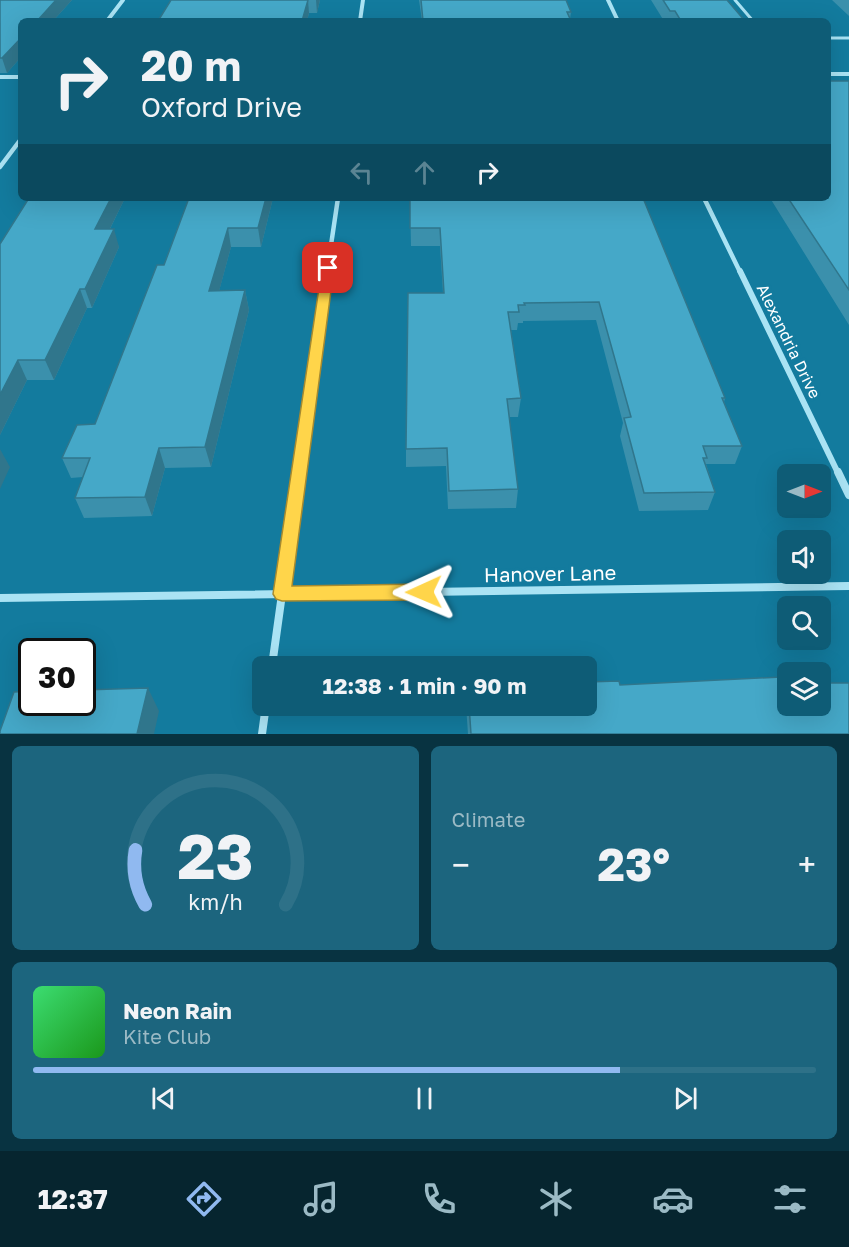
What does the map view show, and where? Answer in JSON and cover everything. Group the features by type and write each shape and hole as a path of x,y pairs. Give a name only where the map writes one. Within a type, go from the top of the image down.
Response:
{"street":[{"path":"108,18 123,0"},
{"path":"360,18 363,0"},
{"path":"608,0 617,18"},
{"path":"831,74 849,74"},
{"path":"0,77 18,77"},
{"path":"0,167 18,143"},
{"path":"273,656 338,201"},
{"name":"Alexandria Drive","path":"705,201 849,495"},
{"name":"Hanover Lane","path":"0,598 849,586"},
{"path":"262,734 264,716"}],"lane":[{"path":"735,0 750,18"},
{"path":"831,38 849,38"}],"building":[{"path":"0,0 56,0 40,18 18,18 18,41 0,58"},
{"path":"171,0 308,0 303,18 160,18"},
{"path":"421,0 566,0 571,12 567,12 570,18 423,18"},
{"path":"663,0 727,0 742,18 679,18 675,11 670,11"},
{"path":"831,81 849,81 849,290 790,201 831,201"},
{"path":"27,201 109,201 95,229 114,229 85,289 80,289 45,360 18,360 0,395 0,244"},
{"path":"188,201 265,201 258,228 228,228 209,291 245,290 205,447 159,448 145,497 75,498 90,458 62,458 77,425 95,424 157,265 164,265"},
{"path":"410,201 644,201 725,398 722,398 742,446 703,446 707,458 703,458 715,492 644,493 624,418 631,417 599,302 524,303 525,305 518,305 519,312 508,312 521,398 507,399 518,489 449,491 447,448 406,449 408,293 444,293 440,228 410,228"},
{"path":"777,677 777,716 831,716 831,683 849,683 849,734 471,734 470,716 597,716 597,682 619,681 620,685"},
{"path":"148,688 137,734 0,734 14,692 18,692 18,716 96,716 96,690"}],"route":[{"path":"328,268 282,594 424,592"}]}
